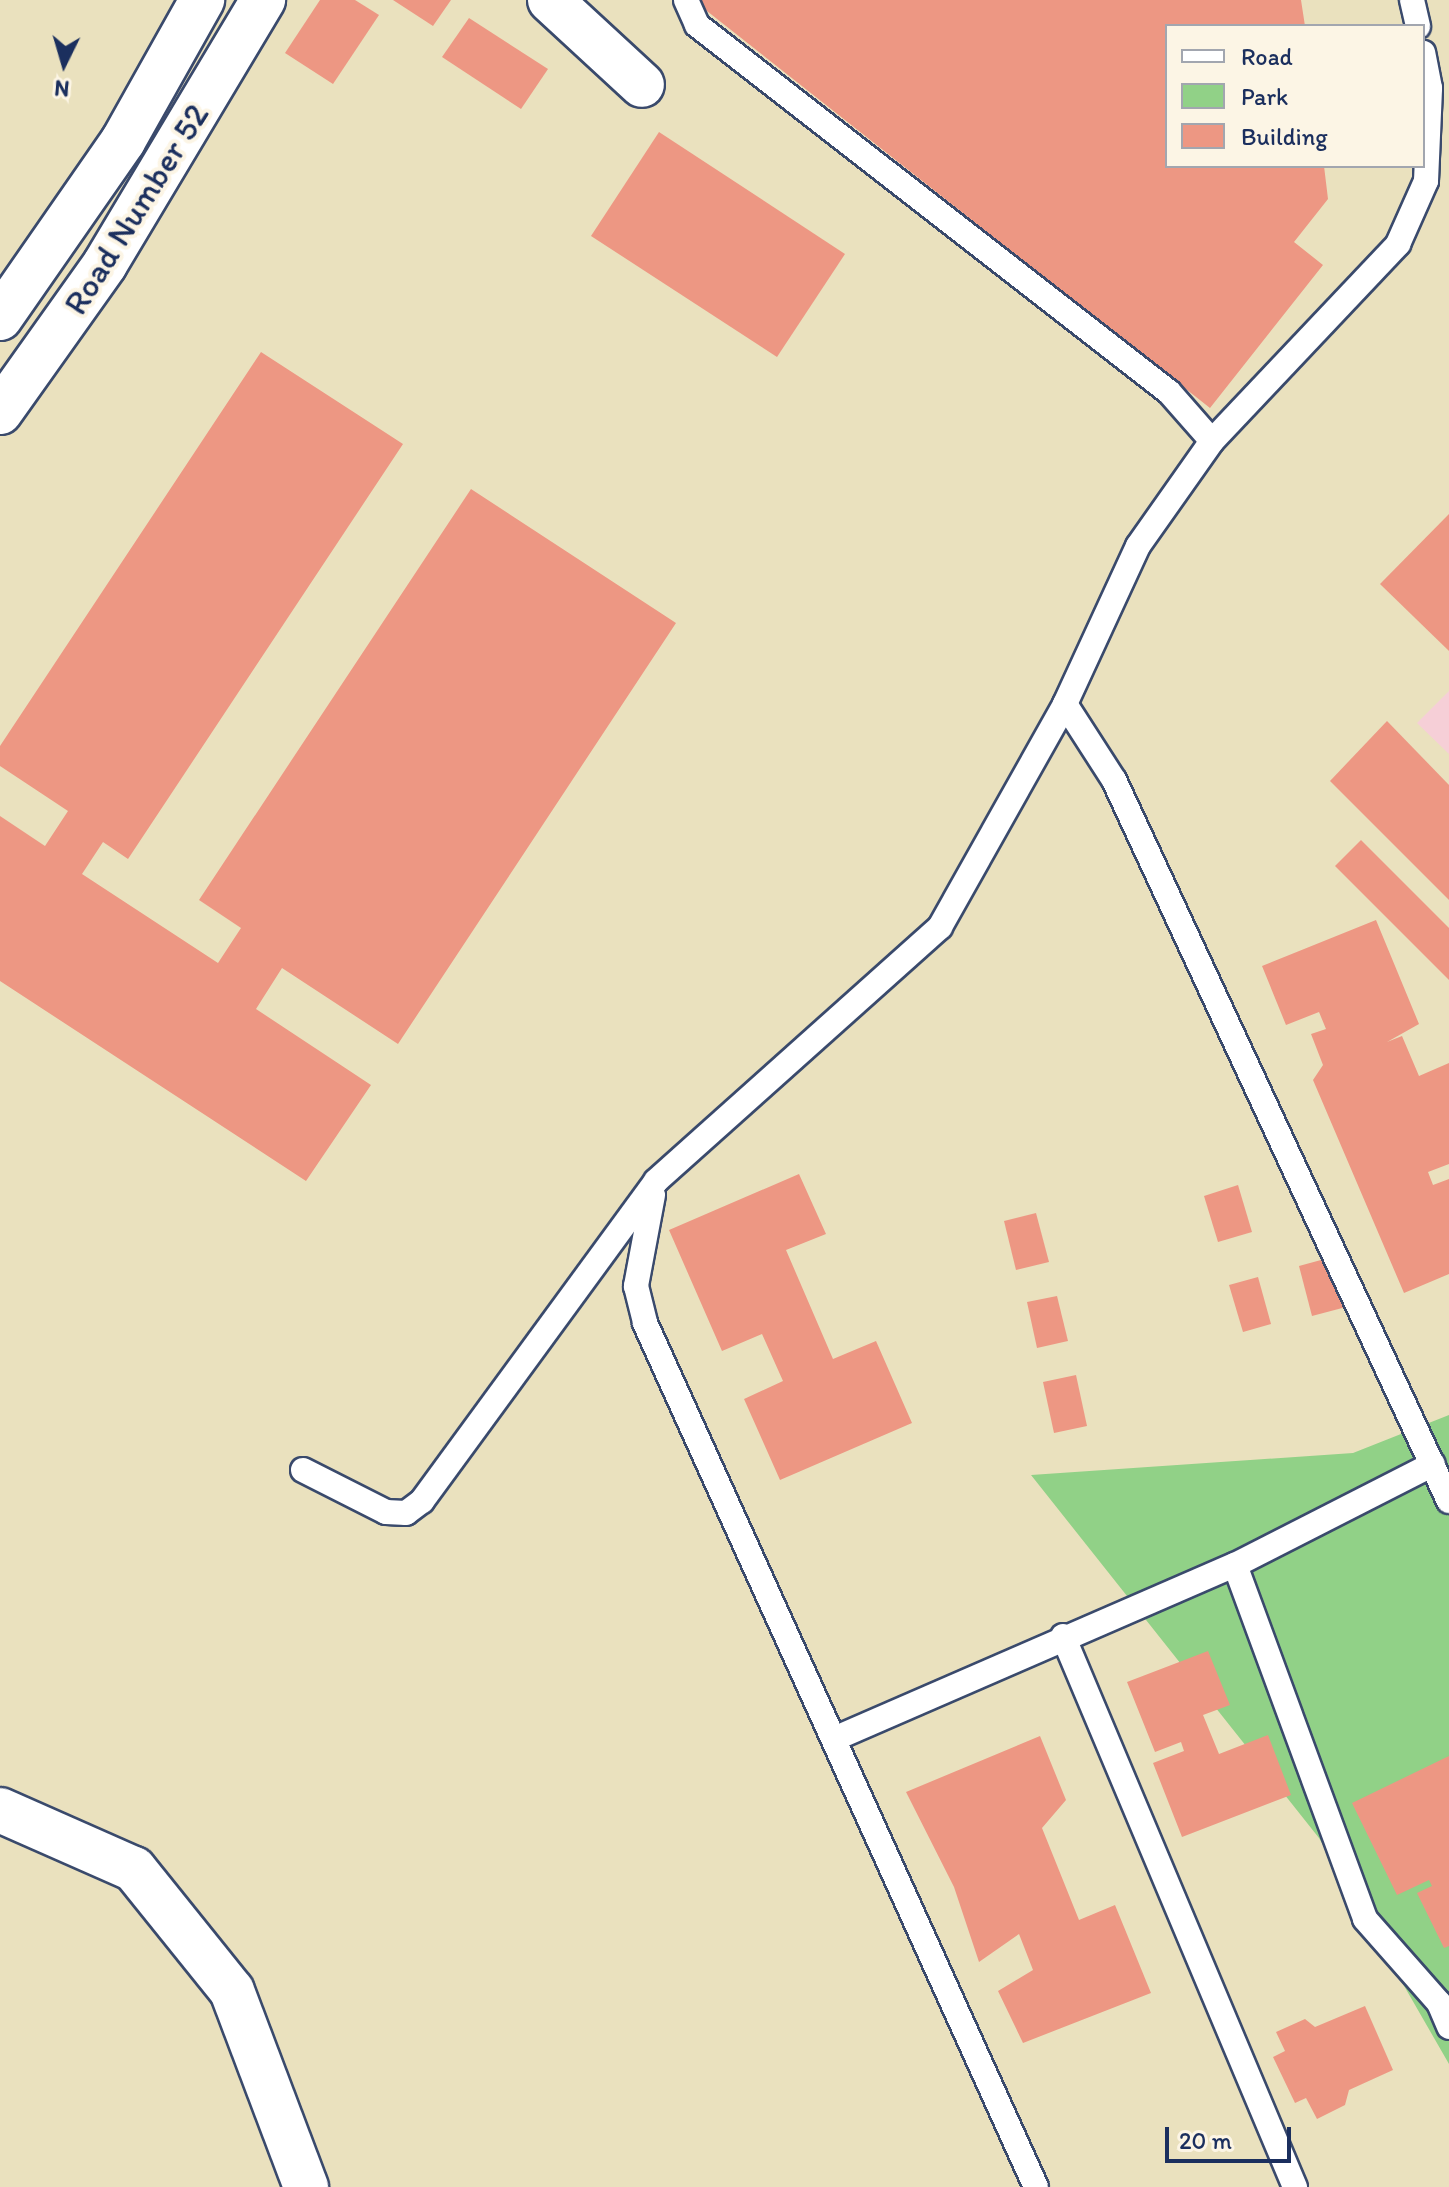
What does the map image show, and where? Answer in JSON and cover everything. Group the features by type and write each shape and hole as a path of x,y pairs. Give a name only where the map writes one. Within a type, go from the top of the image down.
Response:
{"main road":[{"name":"Road Number 52","path":"0,318 123,141 202,0"},
{"name":"Road Number 52","path":"0,412 105,264 263,0"},
{"path":"550,0 642,85"},
{"path":"0,1810 134,1869 232,1991 306,2187"}],"lane":[{"path":"686,0 697,25 1169,392 1212,441"},
{"path":"1412,0 1418,24"},
{"path":"303,1470 386,1512 406,1513 422,1501 656,1181 940,927 1065,704 1138,546 1212,441 1398,244 1426,181 1430,88 1425,63"},
{"path":"1065,704 1114,780 1449,1501"},
{"path":"656,1181 636,1286 645,1323 1036,2187"},
{"path":"834,1739 1063,1636 1235,1565 1433,1464"},
{"path":"1235,1565 1365,1919 1439,2003 1449,2027"},
{"path":"1063,1636 1295,2187"}],"shaded area":[{"path":"1449,691 1449,754 1417,723"}],"green space":[{"path":"1449,1415 1449,2064 1319,1838 1031,1475 1353,1453"}],"building":[{"path":"320,0 355,0 379,15 333,84 285,53"},
{"path":"393,0 451,0 433,26"},
{"path":"693,0 1301,0 1305,24 1165,24 1165,168 1324,168 1328,199 1294,242 1323,265 1210,408"},
{"path":"469,18 548,69 521,109 442,57"},
{"path":"659,132 845,254 777,357 591,236"},
{"path":"261,352 403,444 128,859 103,842 82,874 218,963 241,928 199,900 471,489 676,623 398,1044 282,968 256,1009 371,1085 306,1181 0,981 0,816 45,846 68,811 0,766 0,746"},
{"path":"1449,514 1449,651 1380,584"},
{"path":"1387,721 1449,785 1449,900 1330,781"},
{"path":"1361,840 1449,928 1449,980 1335,866"},
{"path":"1376,920 1419,1024 1387,1042 1402,1036 1419,1076 1449,1063 1449,1164 1428,1172 1433,1185 1449,1179 1449,1274 1404,1293 1313,1080 1323,1065 1311,1034 1326,1029 1319,1012 1286,1025 1262,966"},
{"path":"799,1174 826,1234 786,1250 833,1359 876,1341 912,1423 780,1480 744,1399 783,1381 762,1334 722,1351 669,1230"},
{"path":"1238,1185 1252,1232 1218,1242 1204,1196"},
{"path":"1036,1213 1049,1262 1016,1270 1004,1221"},
{"path":"1332,1257 1346,1307 1312,1316 1299,1266"},
{"path":"1258,1277 1271,1324 1243,1332 1229,1285"},
{"path":"1057,1296 1068,1341 1037,1348 1027,1302"},
{"path":"1076,1375 1087,1426 1054,1433 1043,1382"},
{"path":"1208,1651 1230,1705 1203,1715 1219,1754 1268,1735 1291,1795 1182,1837 1153,1763 1184,1751 1181,1742 1155,1752 1127,1682"},
{"path":"1040,1736 1066,1800 1042,1828 1079,1920 1115,1905 1151,1993 1023,2043 998,1991 1033,1970 1019,1934 979,1962 954,1887 906,1792"},
{"path":"1449,1756 1449,1946 1444,1948 1417,1893 1432,1886 1429,1880 1397,1895 1352,1803"},
{"path":"1365,2006 1393,2070 1349,2090 1345,2105 1317,2119 1306,2098 1295,2103 1273,2057 1285,2051 1276,2032 1305,2019 1315,2027"}]}
